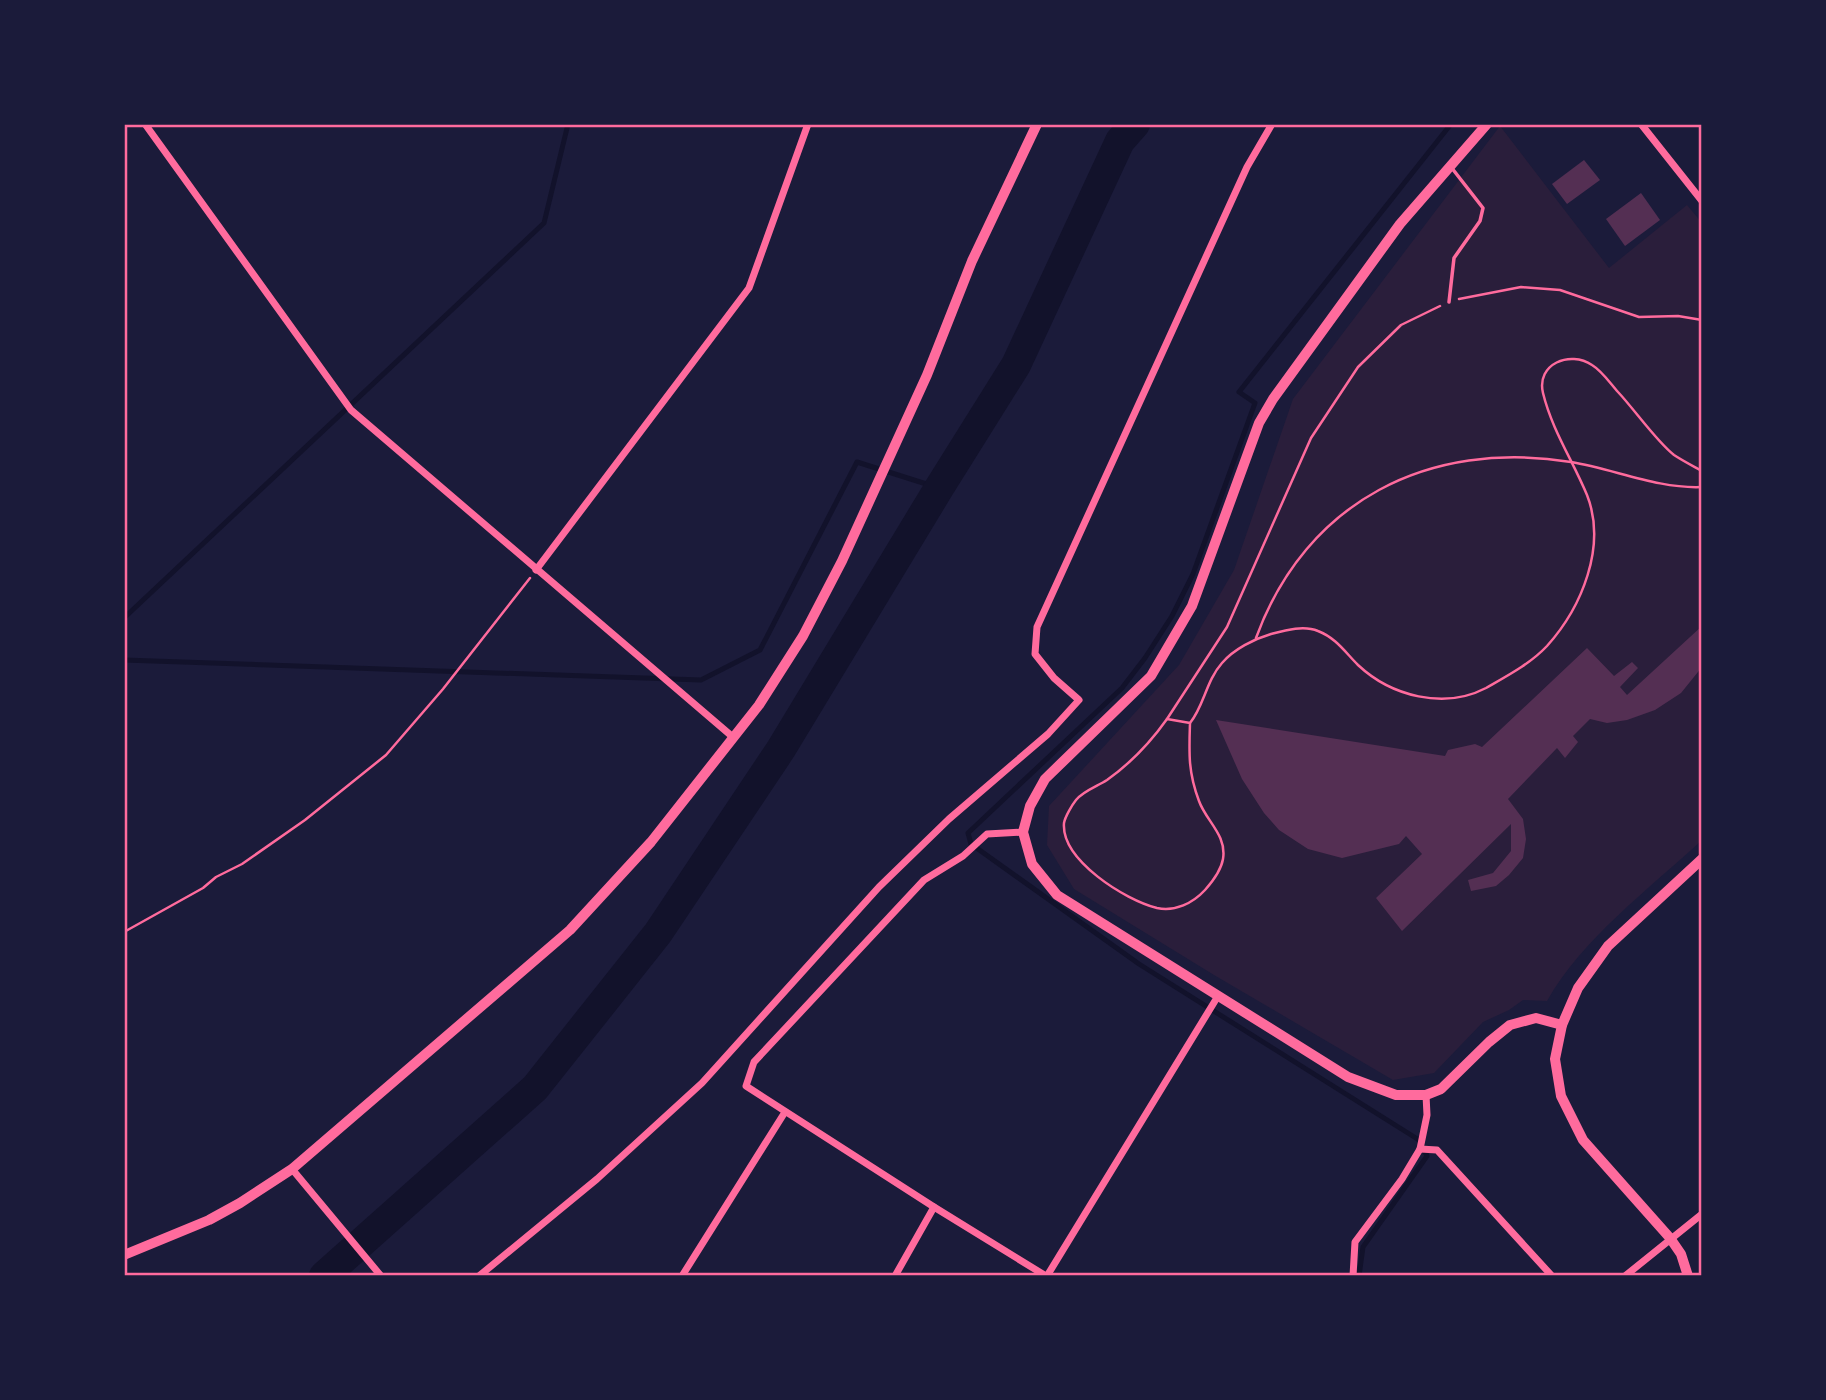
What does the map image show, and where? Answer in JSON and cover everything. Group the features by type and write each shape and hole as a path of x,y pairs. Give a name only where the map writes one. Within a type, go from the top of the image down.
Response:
{"street":[{"path":"145,124 351,410 734,738"},
{"path":"537,570 749,288 808,124"},
{"path":"124,1255 209,1220 292,1169 570,930 651,842 759,705 803,636 842,561 927,374 972,261 1037,124"},
{"path":"479,1276 597,1180 702,1083 879,887 949,819 1048,734 1079,699 1054,678 1035,654 1037,626 1247,167 1272,124"},
{"path":"1485,125 1400,224 1266,409 1192,606 1152,676 1045,779 1030,806 1023,832 1032,864 1057,895 1358,1082 1395,1095 1426,1094 1441,1089 1510,1025 1536,1018 1562,1025"},
{"path":"1643,125 1702,201"},
{"path":"1023,832 987,834 963,856 924,880 754,1062 746,1086 1046,1276 1218,996"},
{"path":"1688,1276 1681,1254 1670,1238 1583,1140 1561,1096 1555,1059 1562,1025 1578,988 1608,946 1702,859"},
{"path":"1353,1276 1355,1242 1402,1179 1420,1149 1427,1115 1426,1094"},
{"path":"682,1276 785,1112"},
{"path":"1420,1149 1437,1150 1552,1276"},
{"path":"292,1169 381,1276"},
{"path":"895,1276 934,1207"},
{"path":"1625,1276 1702,1214"}],"lane":[{"path":"1449,302 1454,258 1480,221 1483,208 1450,166"}],"path":[{"path":"1702,320 1678,316 1639,317 1560,290 1521,286 1449,302 1401,325 1358,367 1311,438 1227,627 1147,746 1108,779 1077,798 1064,821 1066,841 1081,863 1118,890 1158,908 1179,907 1198,897 1215,879 1223,859 1223,842 1200,804 1189,767 1190,723 1198,714 1204,692 1223,662 1255,638 1291,629 1317,630 1340,644 1358,665 1382,684 1411,695 1444,699 1481,690 1518,670 1546,647 1569,618 1590,572 1595,527 1587,496 1570,462 1542,390 1546,372 1560,360 1574,357 1593,365 1673,454 1702,471"},
{"path":"1255,638 1266,608 1279,584 1305,548 1336,518 1370,495 1406,476 1457,462 1528,457 1570,462 1653,481 1702,487"},
{"path":"124,932 203,888 216,877 243,864 305,820 386,755 443,690 537,570"},
{"path":"1167,719 1190,723"}],"shaded area":[{"path":"1500,126 1609,268 1687,205 1702,223 1702,840 1597,936 1562,978 1547,1001 1523,1000 1483,1022 1434,1073 1393,1080 1074,889 1047,845 1049,806 1179,665 1234,570 1293,399"}],"building":[{"path":"1584,160 1600,180 1567,204 1552,184"},
{"path":"1641,193 1660,220 1625,246 1606,219"},
{"path":"1702,626 1702,667 1681,693 1655,710 1627,720 1607,723 1590,719 1573,736 1578,742 1565,758 1557,748 1508,799 1523,819 1526,839 1523,858 1509,875 1496,886 1471,891 1468,880 1493,873 1511,851 1511,824 1402,931 1376,898 1422,854 1406,836 1399,844 1342,858 1308,849 1279,830 1264,813 1242,779 1216,720 1445,756 1448,750 1475,744 1482,747 1587,648 1614,676 1632,662 1638,668 1620,687 1627,695"}],"waterway":[{"path":"124,618 544,223 568,124"},
{"path":"324,1276 535,1088 658,933 781,749 1016,365 1120,141 1135,124"},
{"path":"1359,1276 1363,1247 1427,1156 1419,1140 1139,964 971,844 968,833 1122,688 1145,658 1172,616 1193,574 1255,403 1239,392 1451,124"},
{"path":"124,660 701,680 760,650 857,462 939,488"}]}
